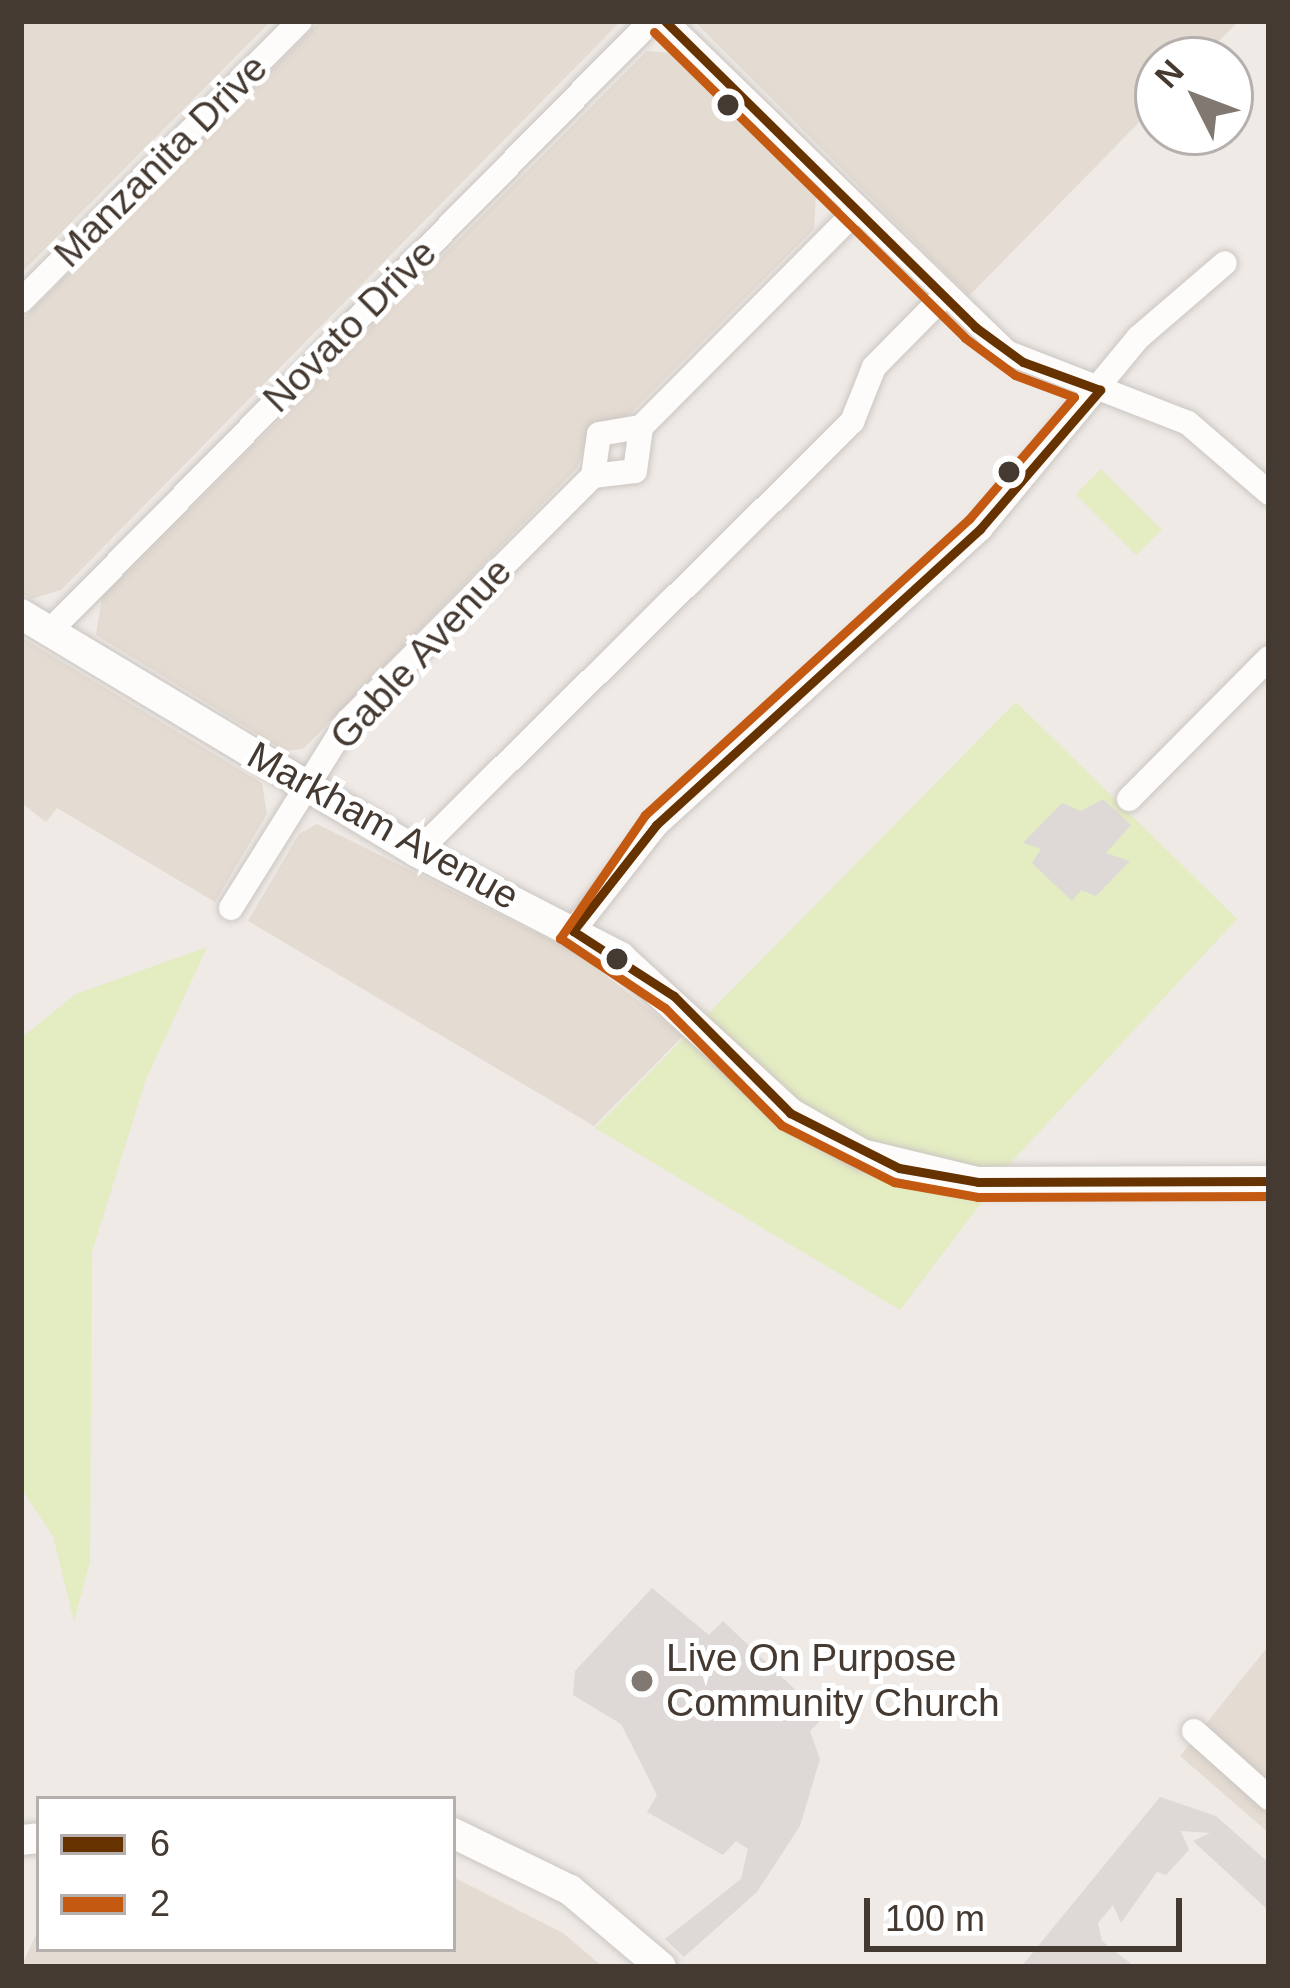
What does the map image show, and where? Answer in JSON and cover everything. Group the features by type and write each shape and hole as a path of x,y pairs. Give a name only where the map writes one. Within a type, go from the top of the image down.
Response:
{"street":[{"name":"Manzanita Drive","path":"21,301 300,21"},
{"name":"Novato Drive","path":"50,631 650,21"},
{"path":"665,21 944,296 1023,362 1188,422 1269,493"},
{"name":"Gable Avenue","path":"231,908 348,721 592,476 598,434 641,427 856,209"},
{"path":"573,931 656,825 980,529 1100,390 1139,337 1225,263"},
{"path":"417,853 852,422 874,367 944,296"},
{"name":"Gable Avenue","path":"592,476 635,471 641,427"},
{"name":"Markham Avenue","path":"21,614 417,853 573,931 674,996 790,1112 899,1168 978,1182 1269,1181"},
{"path":"1129,799 1269,658"},
{"path":"1194,1731 1269,1798"},
{"path":"456,1833 570,1890 661,1967"}],"shaded area":[{"path":"21,21 271,21 21,273"},
{"path":"320,21 621,21 61,590 31,599 21,593 21,321"},
{"path":"694,21 1239,21 1224,36 1134,36 1134,128 969,296"},
{"path":"647,51 673,53 816,194 814,229 629,415 587,438 577,468 303,749 285,751 96,635 102,597"},
{"path":"21,637 262,783 267,814 215,902 57,808 46,822 21,803"},
{"path":"1103,799 1131,825 1106,853 1130,861 1096,896 1081,890 1072,901 1032,863 1041,849 1023,843 1062,803 1081,811"},
{"path":"317,824 577,953 683,1036 594,1126 248,921 299,834"},
{"path":"652,1588 709,1635 723,1621 824,1717 810,1731 820,1759 800,1826 757,1892 684,1957 665,1939 741,1879 748,1849 736,1841 723,1855 647,1812 657,1795 621,1724 573,1695 575,1671"},
{"path":"1269,1645 1269,1833 1180,1756"},
{"path":"1160,1797 1216,1816 1269,1863 1269,1911 1193,1841 1210,1833 1181,1831 1189,1850 1166,1875 1157,1872 1121,1923 1113,1905 1098,1923 1102,1941 1135,1967 1021,1967"},
{"path":"456,1879 563,1933 603,1967 21,1967 36,1934 36,1952 456,1952"}],"green space":[{"path":"1101,469 1162,530 1136,555 1076,494"},
{"path":"1016,702 1237,919 1016,1157 900,1310 595,1128"},
{"path":"207,947 146,1079 92,1252 90,1561 74,1622 53,1536 21,1488 21,1038 76,994"}],"transit line":[{"name":"6","path":"665,21 975,327 1023,362 1100,390"},
{"name":"2","path":"654,32 965,338 1015,375 1074,397 969,519 645,815 560,938 665,1008 781,1125 894,1182 978,1197 1269,1196"},
{"name":"6","path":"573,931 656,825 980,529 1100,390"},
{"name":"6","path":"573,931 674,996 790,1113 899,1168 978,1182 1269,1181"}],"place":[{"name":"Live On Purpose Community Church","path":"642,1681"}]}
